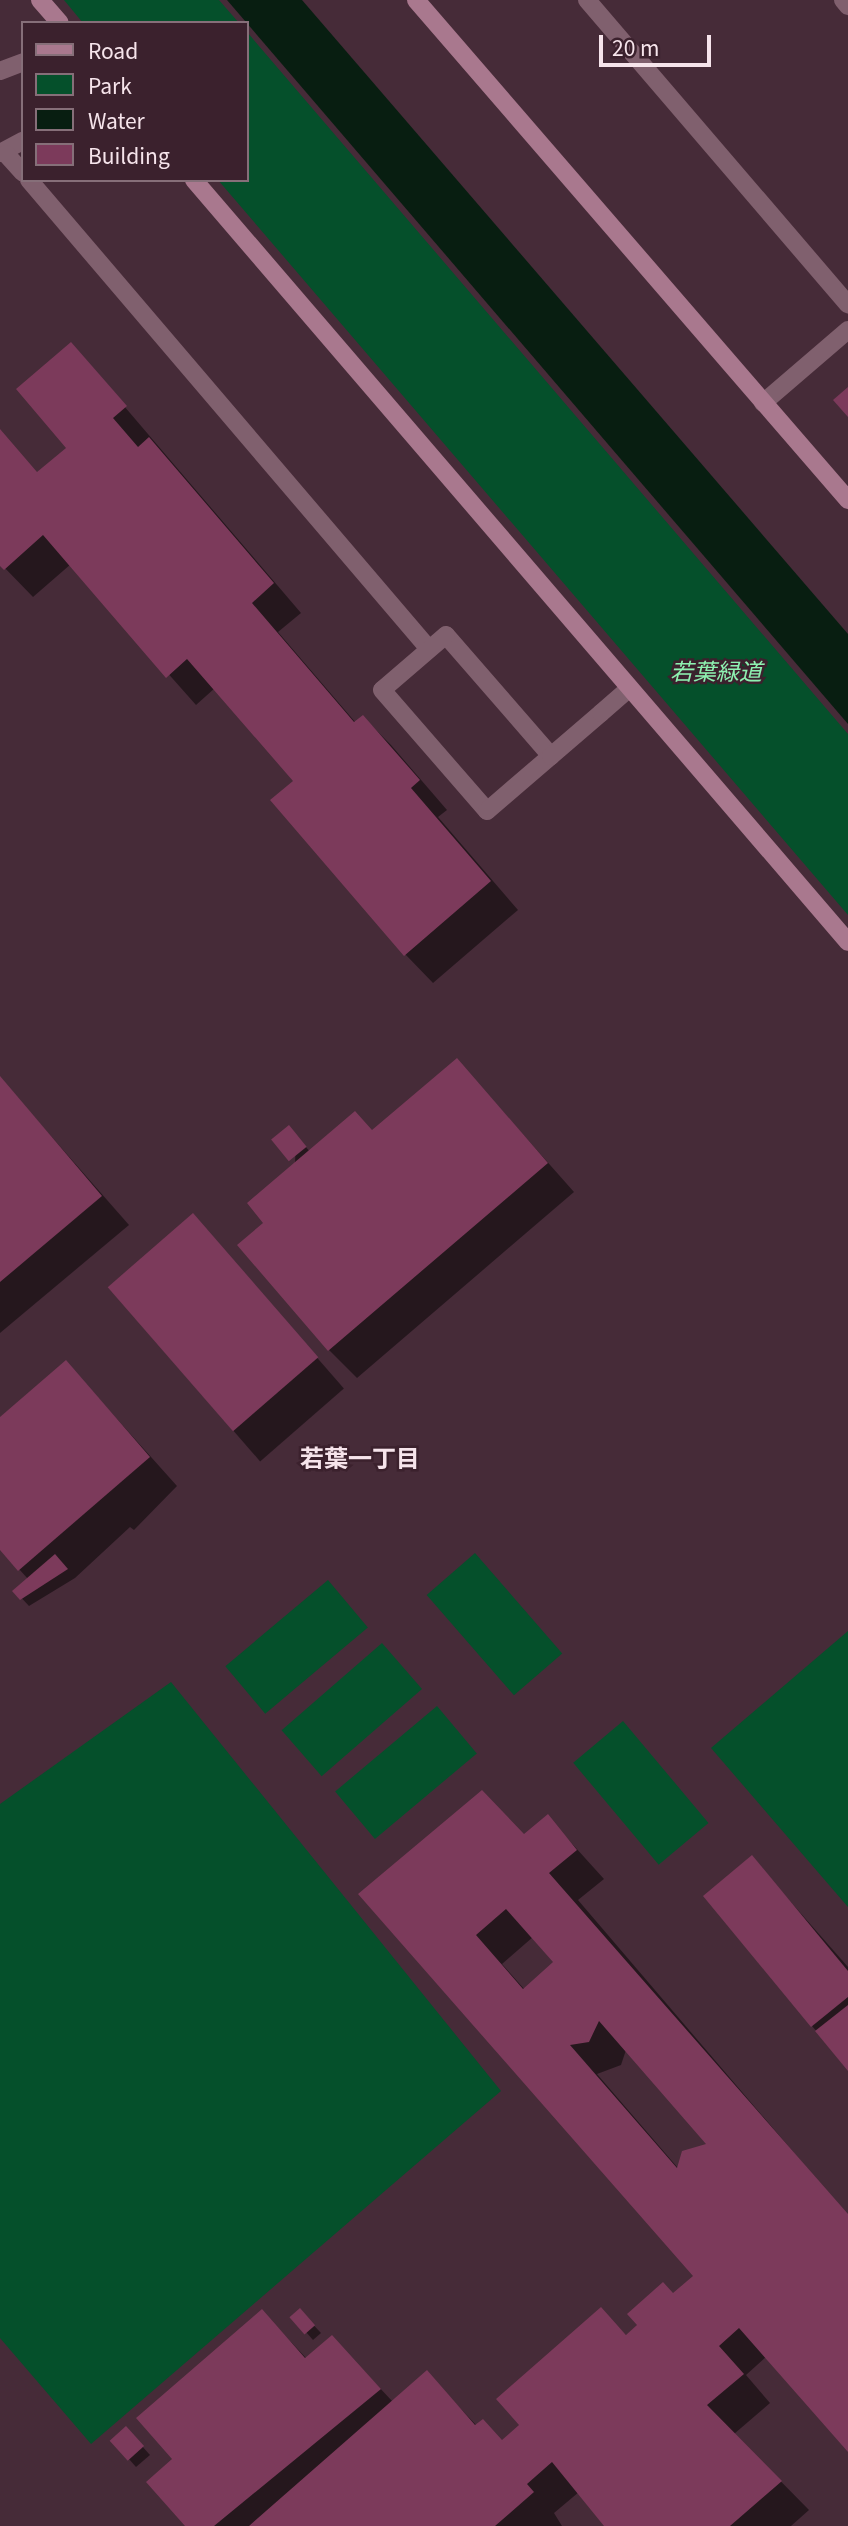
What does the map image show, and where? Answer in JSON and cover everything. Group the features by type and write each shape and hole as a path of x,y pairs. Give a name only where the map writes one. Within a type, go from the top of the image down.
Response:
{"street":[{"path":"40,0 58,21"},
{"path":"416,0 848,500"},
{"path":"587,0 848,304"},
{"path":"842,0 848,6"},
{"path":"0,71 21,63"},
{"path":"21,142 3,153 21,171"},
{"path":"31,182 429,649"},
{"path":"196,182 848,942"},
{"path":"763,403 848,330"},
{"path":"551,756 446,635 382,690 487,811 551,756 630,688"}],"green space":[{"path":"64,0 219,0 237,21 81,21"},
{"name":"若葉緑道","path":"248,33 848,734 848,915 220,182 248,182"},
{"path":"475,1553 562,1653 514,1695 427,1595"},
{"path":"328,1580 368,1627 265,1714 225,1666"},
{"path":"848,1631 848,1907 711,1748"},
{"path":"382,1643 422,1689 322,1776 282,1730"},
{"path":"171,1682 501,2091 91,2444 0,2338 0,1804"},
{"path":"437,1706 477,1753 375,1839 335,1791"},
{"path":"623,1721 708,1823 659,1865 573,1763"}],"water":[{"path":"227,0 302,0 848,634 848,724 248,24 248,21 245,21"}],"building":[{"path":"71,342 127,406 113,418 138,447 149,437 274,583 252,603 354,722 363,715 420,780 411,788 491,881 404,956 270,800 293,781 187,659 166,678 43,535 4,570 0,566 0,429 37,472 66,448 16,389"},
{"path":"848,387 848,417 833,400"},
{"path":"457,1058 548,1163 328,1351 237,1245 263,1223 247,1203 355,1111 372,1130"},
{"path":"0,1076 102,1196 0,1282"},
{"path":"289,1125 307,1147 289,1161 271,1139"},
{"path":"193,1213 318,1357 233,1431 108,1287"},
{"path":"66,1360 150,1457 18,1571 0,1550 0,1417"},
{"path":"55,1554 68,1569 20,1600 12,1591"},
{"path":"482,1790 524,1834 548,1814 577,1850 549,1873 848,2214 848,2452 739,2328 719,2346 744,2374 707,2405 782,2481 730,2526 604,2526 552,2462 527,2484 534,2492 495,2526 249,2526 427,2370 475,2425 483,2419 502,2440 519,2425 496,2399 601,2307 626,2335 637,2325 627,2314 663,2282 673,2293 693,2276 358,1894","holes":["506,1909 553,1962 523,1989 476,1935","599,2021 706,2144 682,2151 677,2168 570,2045 589,2042"]},
{"path":"752,1855 848,1971 848,1997 811,2027 703,1896"},
{"path":"848,2005 848,2071 815,2031"},
{"path":"300,2308 315,2325 305,2335 289,2317"},
{"path":"262,2309 305,2358 332,2335 381,2389 214,2526 185,2526 146,2482 172,2459 136,2418"},
{"path":"126,2426 144,2446 128,2461 110,2441"}],"district":[{"name":"若葉一丁目","path":"360,1457"}]}
